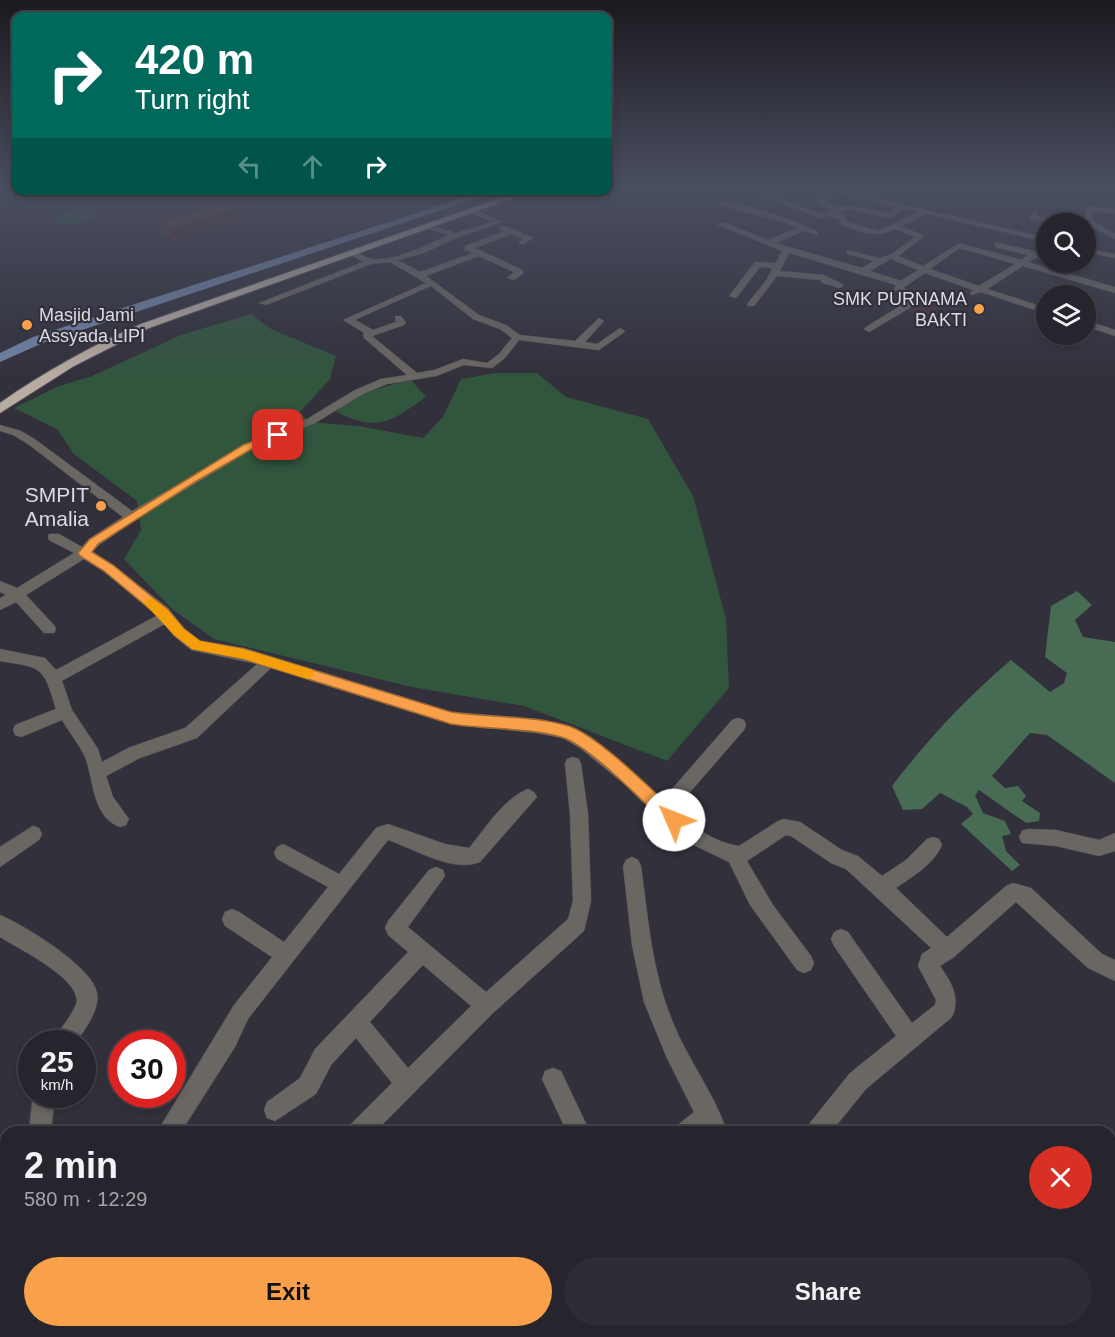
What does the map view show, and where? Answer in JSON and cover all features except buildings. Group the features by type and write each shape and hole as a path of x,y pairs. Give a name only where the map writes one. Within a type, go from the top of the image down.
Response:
{"highway":[{"path":"0,400 54,366 139,323 345,253"},
{"path":"0,409 38,381 123,335 161,319 345,253"}],"street":[{"path":"263,303 369,262 414,252"},
{"path":"475,252 519,272 511,278"},
{"path":"751,304 777,270 786,252"},
{"path":"796,252 901,284"},
{"path":"851,252 881,261"},
{"path":"863,272 894,252"},
{"path":"895,252 924,270 1036,306"},
{"path":"869,329 920,297 897,289 949,252"},
{"path":"984,252 1114,295"},
{"path":"1026,252 1036,255"},
{"path":"345,253 369,262"},
{"path":"417,276 478,254"},
{"path":"971,294 1036,255"},
{"path":"391,259 432,283 476,317 502,327 517,337 603,346 620,331"},
{"path":"824,278 834,263"},
{"path":"734,296 759,264 777,270 824,278 825,281 840,285"},
{"path":"928,284 936,279 946,278"},
{"path":"398,318 401,323 378,333 368,332 348,320 432,283"},
{"path":"290,292 299,299"},
{"path":"578,344 599,321"},
{"path":"1096,326 1115,333"},
{"path":"368,332 367,336 415,376"},
{"path":"0,605 84,553 94,542 131,517 247,448 311,421 359,392 385,381 436,374 467,361 489,366 502,356 517,337"},
{"path":"541,353 550,342"},
{"path":"0,428 17,433 32,442 131,517"},
{"path":"54,537 108,568 166,616 179,632 196,646 244,654 451,718 537,726 567,732 586,743 687,833 735,855 748,851 784,827 790,826 837,856 852,862 947,950"},
{"path":"0,586 17,594 49,629"},
{"path":"54,678 131,638 166,616"},
{"path":"0,656 40,662 54,678 64,712 92,754 105,801 120,819"},
{"path":"98,772 134,753 191,733 268,662"},
{"path":"21,730 64,712"},
{"path":"661,808 678,794 738,725"},
{"path":"365,1126 486,1006 577,924 582,901 579,814 573,764"},
{"path":"172,1126 227,1039 241,1012 386,832 470,858 511,812 528,797"},
{"path":"0,858 33,834"},
{"path":"1028,837 1056,838 1099,848 1106,847 1115,841"},
{"path":"882,888 912,866 933,844"},
{"path":"283,853 342,885"},
{"path":"735,855 745,880 765,913 804,963"},
{"path":"632,866 645,959 654,1000 661,1021 712,1124"},
{"path":"436,876 395,928 486,1006"},
{"path":"822,1126 858,1081 940,1015 946,1007 943,989 928,964 1013,892 1024,895 1095,961 1115,971"},
{"path":"232,919 287,954"},
{"path":"0,925 54,958 68,969 87,992 88,1001 71,1030"},
{"path":"841,939 910,1038"},
{"path":"275,1110 308,1086 323,1057 423,951"},
{"path":"356,1021 406,1083"},
{"path":"553,1079 576,1126"},
{"path":"40,1126 42,1108"}],"shaded area":[{"path":"926,301 941,307 930,313 943,319 955,313 965,317 945,327 907,311"}],"green space":[{"path":"251,314 271,329 336,356 330,379 300,412 309,422 359,426 423,438 443,417 461,379 496,373 537,373 566,397 648,419 693,496 726,619 729,688 667,761 524,706 412,687 214,639 172,609 124,559 141,530 137,501 74,454 57,429 14,408 59,386 92,376 181,335"},
{"path":"410,379 426,397 393,418 383,422 363,422 336,412 351,397"},
{"path":"1077,591 1092,605 1075,620 1083,637 1115,642 1115,783 1047,735 1030,733 992,776 1005,788 1018,786 1026,796 1022,801 1040,813 1039,821 1026,823 979,790 975,795 983,813 1005,821 1011,834 1002,836 1006,851 1020,865 1012,871 961,824 973,814 967,807 940,793 922,809 903,810 892,786 948,720 1011,660 1050,692 1064,683 1067,673 1045,657 1051,606"}],"waterway":[{"path":"0,358 38,340 307,252"}],"slow traffic":[{"path":"151,603 163,612 189,642 196,646 244,654 308,674"}],"place":[{"name":"SMK PURNAMA BAKTI","path":"979,309"},
{"name":"Masjid Jami Assyada LIPI","path":"27,325"},
{"name":"SMPIT Amalia","path":"101,506"}],"route":[{"path":"278,435 247,448 191,480 94,542 84,553 108,568 163,612 179,632 196,646 244,654 451,718 537,726 567,732 586,743 629,778 674,820"}]}
